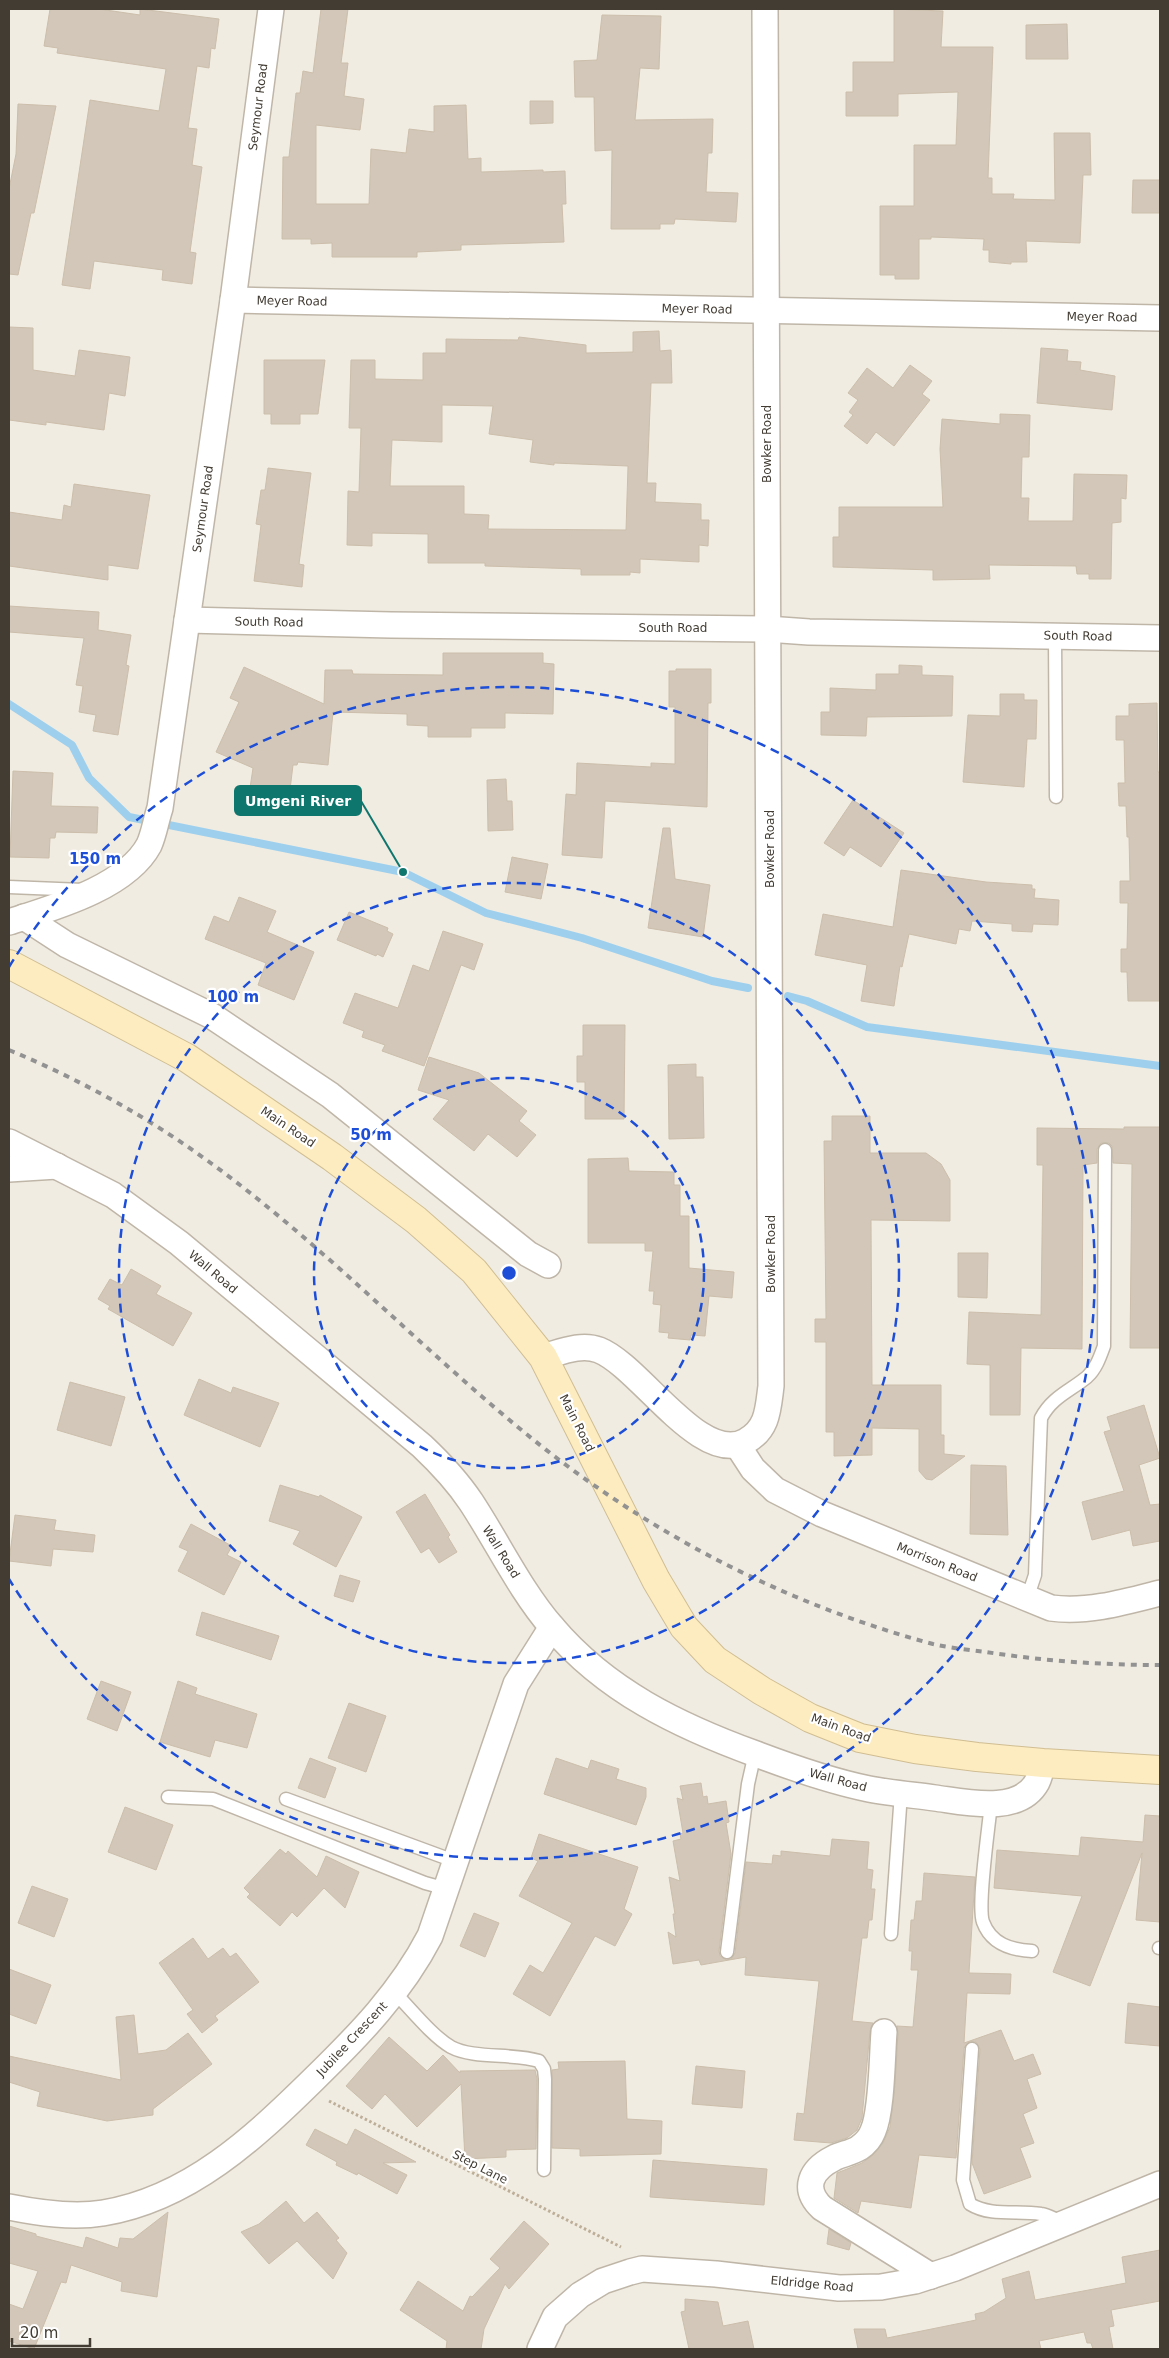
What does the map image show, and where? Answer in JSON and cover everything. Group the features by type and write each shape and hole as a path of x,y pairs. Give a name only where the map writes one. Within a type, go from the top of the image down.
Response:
{"main road":[{"name":"Main Road","path":"9,964 187,1058 332,1157 416,1220 474,1271 544,1357 656,1580 684,1627 715,1660 762,1692 810,1718 860,1738 915,1750 1043,1763 1160,1770"}],"street":[{"name":"Seymour Road","path":"17,919 95,891 126,872 148,845 160,808 233,300 271,9"},
{"name":"Bowker Road","path":"738,1446 756,1436 767,1419 771,1386 765,9"},
{"name":"Meyer Road","path":"233,300 1160,318"},
{"name":"South Road","path":"187,620 391,625 767,629 809,632 1160,638"},
{"path":"17,919 212,1016 330,1095 528,1254 548,1265"},
{"name":"Wall Road","path":"9,1142 60,1166 113,1195 178,1243 422,1446 442,1465 470,1500 520,1582 552,1627 600,1673 634,1698 711,1737 798,1770 869,1789 959,1802 991,1803 1011,1801 1025,1795 1037,1782 1043,1763"},
{"path":"9,1169 60,1166"},
{"path":"544,1357 580,1347 599,1350 624,1367 701,1437 721,1445 738,1446"},
{"name":"Morrison Road","path":"738,1446 754,1469 775,1490 822,1514 1051,1608 1070,1611 1160,1592"},
{"name":"Jubilee Crescent","path":"9,2207 57,2214 104,2213 170,2192 209,2170 249,2142 360,2034 395,1993 415,1964 430,1936 457,1862 516,1684 552,1627"},
{"path":"884,2032 878,2112 874,2130 867,2142 857,2149 835,2157 821,2165 813,2175 810,2187 812,2198 822,2208 931,2276"},
{"name":"Eldridge Road","path":"540,2349 555,2317 580,2294 603,2281 642,2269 716,2274 839,2288 881,2287 931,2276 1160,2184"}],"lane":[{"path":"1055,636 1056,797"},
{"path":"9,887 95,891"},
{"path":"1027,1599 1035,1575 1041,1418 1048,1406 1066,1390 1088,1376 1098,1363 1104,1346 1105,1150"},
{"path":"727,1952 748,1784 755,1754"},
{"path":"891,1934 901,1793"},
{"path":"168,1797 213,1799 425,1883 447,1889"},
{"path":"286,1799 457,1862"},
{"path":"991,1803 981,1905 982,1922 996,1941 1004,1947 1013,1950 1032,1951"},
{"path":"395,1993 451,2047 467,2052 528,2058 539,2061 544,2069 545,2078 544,2170"},
{"path":"972,2049 963,2180 970,2204 977,2209 991,2211 1042,2214 1063,2222"}],"path":[{"name":"Step Lane","path":"305,2089 622,2248 642,2269"}],"building":[{"path":"50,9 99,9 140,15 140,9 219,19 215,49 211,48 209,68 197,66 188,128 197,129 192,165 202,167 190,252 196,253 192,284 162,280 163,270 94,261 90,289 62,285 90,100 159,111 166,69 57,53 58,48 44,46"},
{"path":"321,9 348,9 341,63 348,63 344,96 364,99 360,130 316,125 316,204 369,204 371,149 406,153 409,129 434,132 434,106 466,105 468,159 481,158 481,172 565,171 566,204 562,204 564,242 461,245 461,250 417,252 417,257 332,257 332,243 311,244 311,239 282,239 283,157 289,157 296,93 300,93 303,71 313,73"},
{"path":"894,9 943,11 941,47 993,47 988,178 992,178 992,194 1014,194 1013,199 1055,200 1054,133 1090,133 1091,175 1083,175 1080,243 1026,241 1027,262 1011,262 1011,264 989,262 989,250 983,250 984,239 931,237 931,239 919,239 919,279 895,279 895,275 880,275 880,206 914,206 914,145 956,145 958,92 898,94 898,116 846,116 846,92 853,92 853,62 894,62"},
{"path":"602,15 661,16 659,69 640,68 635,120 713,119 712,153 708,153 706,192 738,193 736,222 675,219 674,224 660,224 660,229 611,229 612,150 595,151 594,97 575,97 574,61 597,60"},
{"path":"1067,24 1068,59 1026,59 1026,25"},
{"path":"530,101 553,101 553,123 530,124"},
{"path":"18,104 56,106 34,213 31,213 18,275 9,274 9,189 16,154"},
{"path":"1133,180 1160,180 1160,213 1132,213"},
{"path":"9,327 33,328 33,370 75,376 79,350 130,357 125,396 109,393 104,430 46,422 46,425 9,420"},
{"path":"659,331 660,351 671,350 672,383 651,383 647,483 656,483 655,502 701,504 701,520 709,520 708,546 699,545 699,562 640,559 640,573 630,572 630,575 581,575 581,569 485,566 485,563 428,563 428,534 372,533 372,546 347,545 348,491 359,492 361,428 349,428 351,360 375,360 375,379 423,380 423,353 446,353 446,339 518,340 519,337 586,345 586,353 633,352 633,332","holes":["442,405 493,406 489,434 533,440 530,462 554,465 554,463 628,466 626,530 488,529 489,515 464,514 464,486 390,486 392,440 442,442"]},
{"path":"1041,348 1068,350 1067,361 1081,362 1080,370 1115,376 1112,410 1037,403"},
{"path":"264,360 325,360 318,414 300,414 300,424 271,424 271,414 264,414"},
{"path":"910,365 932,381 922,394 930,400 894,446 876,432 867,444 844,426 853,415 849,412 858,400 848,393 867,368 893,388"},
{"path":"1000,414 1030,415 1029,457 1022,457 1021,498 1029,498 1028,521 1073,521 1074,474 1127,475 1126,499 1121,498 1121,522 1112,523 1111,579 1089,579 1089,574 1077,574 1076,566 989,565 990,579 933,580 933,570 833,567 833,537 839,537 839,507 943,507 940,449 942,419 1000,424"},
{"path":"268,468 311,473 299,564 304,565 302,587 254,581 261,525 256,524 261,490 265,490"},
{"path":"74,484 150,495 138,569 108,565 108,580 9,566 9,512 62,520 64,505 71,507"},
{"path":"9,606 99,612 98,630 131,635 126,665 129,666 118,735 93,731 96,715 79,712 83,686 76,685 84,638 9,632"},
{"path":"443,653 543,653 543,663 554,664 553,714 505,713 505,728 471,728 471,737 428,737 428,726 407,725 407,714 333,712 328,765 298,762 297,765 293,765 287,814 247,808 253,768 216,752 239,702 230,698 244,667 324,704 325,670 352,670 353,674 443,675"},
{"path":"899,665 922,666 922,675 953,676 952,716 867,717 866,736 821,735 821,712 830,712 830,688 876,690 876,674 899,674"},
{"path":"676,669 711,669 711,703 708,703 707,807 605,801 602,858 562,855 566,794 576,795 577,763 651,767 651,763 675,764 675,707 669,707 669,671 676,671"},
{"path":"1000,694 1024,694 1024,700 1037,700 1036,739 1027,739 1024,787 963,782 968,715 1000,716"},
{"path":"1157,703 1158,772 1160,772 1160,1001 1128,1001 1127,972 1121,972 1121,949 1127,949 1128,903 1120,903 1120,881 1130,881 1129,837 1127,837 1126,806 1119,806 1118,783 1125,783 1124,740 1116,740 1116,716 1129,716 1129,704"},
{"path":"13,771 53,773 51,806 98,807 97,833 56,832 55,838 50,838 49,858 10,857"},
{"path":"506,779 507,801 512,801 513,830 488,831 487,780"},
{"path":"853,800 904,833 881,867 850,847 844,856 824,843"},
{"path":"663,828 670,828 675,879 710,885 703,937 648,928"},
{"path":"512,857 548,864 541,899 505,892"},
{"path":"901,870 986,882 1032,885 1032,889 1035,889 1034,898 1059,900 1058,925 1033,924 1032,932 1012,931 1012,924 972,921 970,931 959,929 956,944 909,934 902,967 900,966 894,1006 861,1001 867,965 815,955 823,914 893,927"},
{"path":"239,897 276,911 267,932 314,952 294,1000 258,985 266,963 205,939 214,916 229,922"},
{"path":"349,912 388,928 387,931 393,934 383,957 337,940"},
{"path":"443,931 483,944 474,970 461,965 424,1066 382,1051 385,1045 362,1037 364,1031 343,1023 355,993 398,1008 413,965 429,971"},
{"path":"583,1025 625,1025 624,1119 585,1119 585,1082 577,1082 577,1056 583,1056"},
{"path":"429,1057 479,1073 527,1111 519,1121 536,1135 517,1157 488,1134 474,1151 433,1119 449,1100 418,1090"},
{"path":"696,1064 696,1077 703,1077 704,1138 669,1139 668,1065"},
{"path":"832,1116 870,1116 870,1153 926,1153 941,1164 950,1180 950,1221 871,1220 872,1385 941,1385 941,1435 944,1435 944,1454 965,1456 932,1480 926,1479 919,1471 919,1429 872,1428 872,1455 834,1456 834,1432 826,1432 826,1342 815,1342 815,1319 826,1319 824,1141 832,1141"},
{"path":"1124,1127 1160,1127 1160,1348 1130,1348 1132,1164 1113,1163 1112,1146 1109,1143 1101,1143 1097,1149 1097,1163 1083,1165 1082,1349 1021,1348 1020,1415 990,1415 990,1365 967,1364 969,1312 1041,1315 1043,1165 1037,1165 1037,1128 1124,1129"},
{"path":"628,1158 629,1171 674,1172 674,1185 680,1185 680,1216 689,1216 689,1268 734,1272 732,1298 709,1296 705,1336 691,1335 690,1340 668,1338 669,1333 659,1332 661,1305 653,1304 654,1291 649,1291 653,1251 645,1251 645,1243 588,1243 588,1159"},
{"path":"958,1253 988,1253 987,1298 958,1297"},
{"path":"131,1269 161,1286 156,1294 192,1313 173,1346 108,1309 110,1306 98,1299 110,1279 122,1285"},
{"path":"199,1379 231,1393 233,1387 279,1403 260,1447 184,1415"},
{"path":"70,1382 125,1397 111,1446 57,1430"},
{"path":"1144,1405 1160,1458 1139,1465 1150,1505 1160,1504 1160,1541 1133,1546 1130,1530 1092,1540 1082,1502 1124,1491 1104,1432 1111,1430 1107,1417"},
{"path":"971,1465 1006,1466 1008,1535 970,1534"},
{"path":"280,1485 319,1497 320,1495 362,1517 336,1567 293,1544 300,1531 269,1521"},
{"path":"425,1494 450,1535 448,1537 457,1552 439,1563 429,1548 421,1553 396,1512"},
{"path":"15,1515 56,1520 54,1530 95,1535 93,1552 53,1549 51,1566 9,1561"},
{"path":"191,1524 232,1546 227,1555 241,1562 224,1595 178,1571 188,1551 179,1547"},
{"path":"340,1575 360,1581 353,1602 334,1596"},
{"path":"202,1612 279,1636 271,1660 196,1635"},
{"path":"101,1681 131,1692 117,1731 87,1719"},
{"path":"178,1681 197,1688 195,1694 257,1714 247,1748 215,1740 210,1757 160,1742"},
{"path":"349,1703 386,1716 366,1772 328,1758"},
{"path":"310,1758 336,1768 325,1798 298,1788"},
{"path":"556,1758 588,1769 591,1760 619,1769 616,1779 646,1788 646,1797 636,1825 544,1794"},
{"path":"701,1783 703,1797 707,1796 708,1804 726,1801 729,1822 726,1823 731,1854 719,1951 720,1956 726,1960 731,1959 735,1953 746,1862 772,1864 773,1855 781,1856 781,1851 830,1856 832,1839 869,1842 867,1869 873,1870 871,1889 875,1889 872,1920 869,1920 867,1938 862,1938 852,2021 873,2023 870,2031 862,2118 857,2130 847,2138 831,2143 794,2140 797,2113 804,2114 819,1981 745,1975 746,1957 701,1965 699,1960 673,1964 668,1932 676,1937 673,1914 675,1914 669,1877 680,1881 673,1841 681,1839 680,1834 683,1833 677,1798 683,1800 680,1786"},
{"path":"125,1807 173,1825 156,1870 108,1852"},
{"path":"1145,1815 1160,1816 1160,1922 1136,1920 1142,1853 1090,1986 1053,1972 1082,1896 994,1888 997,1850 1079,1856 1081,1837 1143,1842"},
{"path":"539,1834 638,1867 624,1909 632,1914 615,1946 595,1936 550,2016 513,1994 530,1965 543,1973 572,1923 519,1896 538,1861 531,1858"},
{"path":"280,1849 286,1854 288,1851 317,1877 326,1856 359,1872 345,1908 324,1888 297,1917 292,1912 280,1926 247,1897 250,1894 244,1888"},
{"path":"924,1873 975,1877 969,1973 1011,1974 1010,1994 967,1993 964,2043 1001,2030 1014,2061 1033,2054 1041,2074 1027,2079 1037,2108 1023,2114 1034,2143 1020,2148 1031,2177 984,2194 972,2163 980,2049 976,2042 969,2042 964,2048 956,2158 919,2155 911,2208 861,2201 858,2213 834,2198 837,2173 862,2163 873,2155 883,2143 890,2127 895,2084 897,2026 913,2027 918,1970 911,1970 912,1951 909,1951 911,1920 914,1920 916,1901 922,1901"},
{"path":"32,1886 68,1899 54,1937 18,1923"},
{"path":"474,1913 499,1923 485,1957 460,1946"},
{"path":"193,1938 208,1959 223,1948 230,1957 236,1953 259,1982 215,2016 218,2020 202,2033 187,2014 193,2010 159,1963"},
{"path":"9,1969 51,1985 36,2024 9,2014"},
{"path":"1128,2003 1160,2007 1160,2046 1125,2043"},
{"path":"134,2015 138,2054 166,2050 188,2033 212,2064 153,2109 153,2115 107,2121 37,2106 40,2092 9,2082 9,2056 121,2080 116,2017"},
{"path":"389,2037 427,2071 443,2055 460,2073 460,2071 535,2070 537,2079 536,2149 506,2150 506,2157 465,2159 461,2084 417,2127 385,2094 372,2109 346,2086"},
{"path":"625,2061 627,2119 662,2121 661,2154 580,2156 580,2149 552,2148 552,2070 559,2069 558,2062"},
{"path":"696,2066 745,2071 742,2108 692,2104"},
{"path":"315,2129 347,2145 355,2129 416,2162 383,2163 407,2175 397,2194 358,2173 357,2175 336,2165 337,2162 306,2145"},
{"path":"653,2160 767,2169 764,2205 650,2197"},
{"path":"286,2201 304,2223 317,2212 339,2238 336,2240 347,2253 333,2279 297,2241 269,2264 241,2232 259,2224"},
{"path":"168,2212 157,2297 121,2291 122,2282 71,2265 66,2283 61,2282 34,2349 9,2341 9,2304 23,2309 38,2271 9,2263 9,2226 36,2234 36,2236 83,2248 86,2237 118,2248 120,2238 133,2239"},
{"path":"524,2221 549,2244 509,2289 505,2284 484,2329 481,2349 446,2349 447,2341 400,2310 418,2281 463,2311 470,2296 472,2297 500,2268 490,2259"},
{"path":"829,2229 851,2243 849,2250 827,2244"},
{"path":"1160,2250 1160,2301 1111,2310 1114,2326 1109,2327 1113,2349 1093,2349 1091,2343 1087,2343 1084,2332 1039,2341 1041,2349 858,2349 854,2329 885,2329 887,2338 976,2320 975,2314 984,2312 1006,2298 1002,2279 1029,2271 1035,2300 1126,2283 1122,2257"},
{"path":"685,2299 718,2302 723,2326 748,2321 754,2349 689,2349 681,2312 685,2311"}],"waterway":[{"path":"9,704 72,745 89,778 129,817 403,872 486,913 582,938 712,981 748,988"},
{"path":"788,996 807,1001 867,1027 1160,1066"}],"railway":[{"path":"9,1050 86,1086 185,1144 251,1193 535,1441 626,1507 724,1563 826,1609 879,1628 933,1644 1051,1660 1160,1665"}],"place":[{"name":"Umgeni River","path":"403,872"}]}
